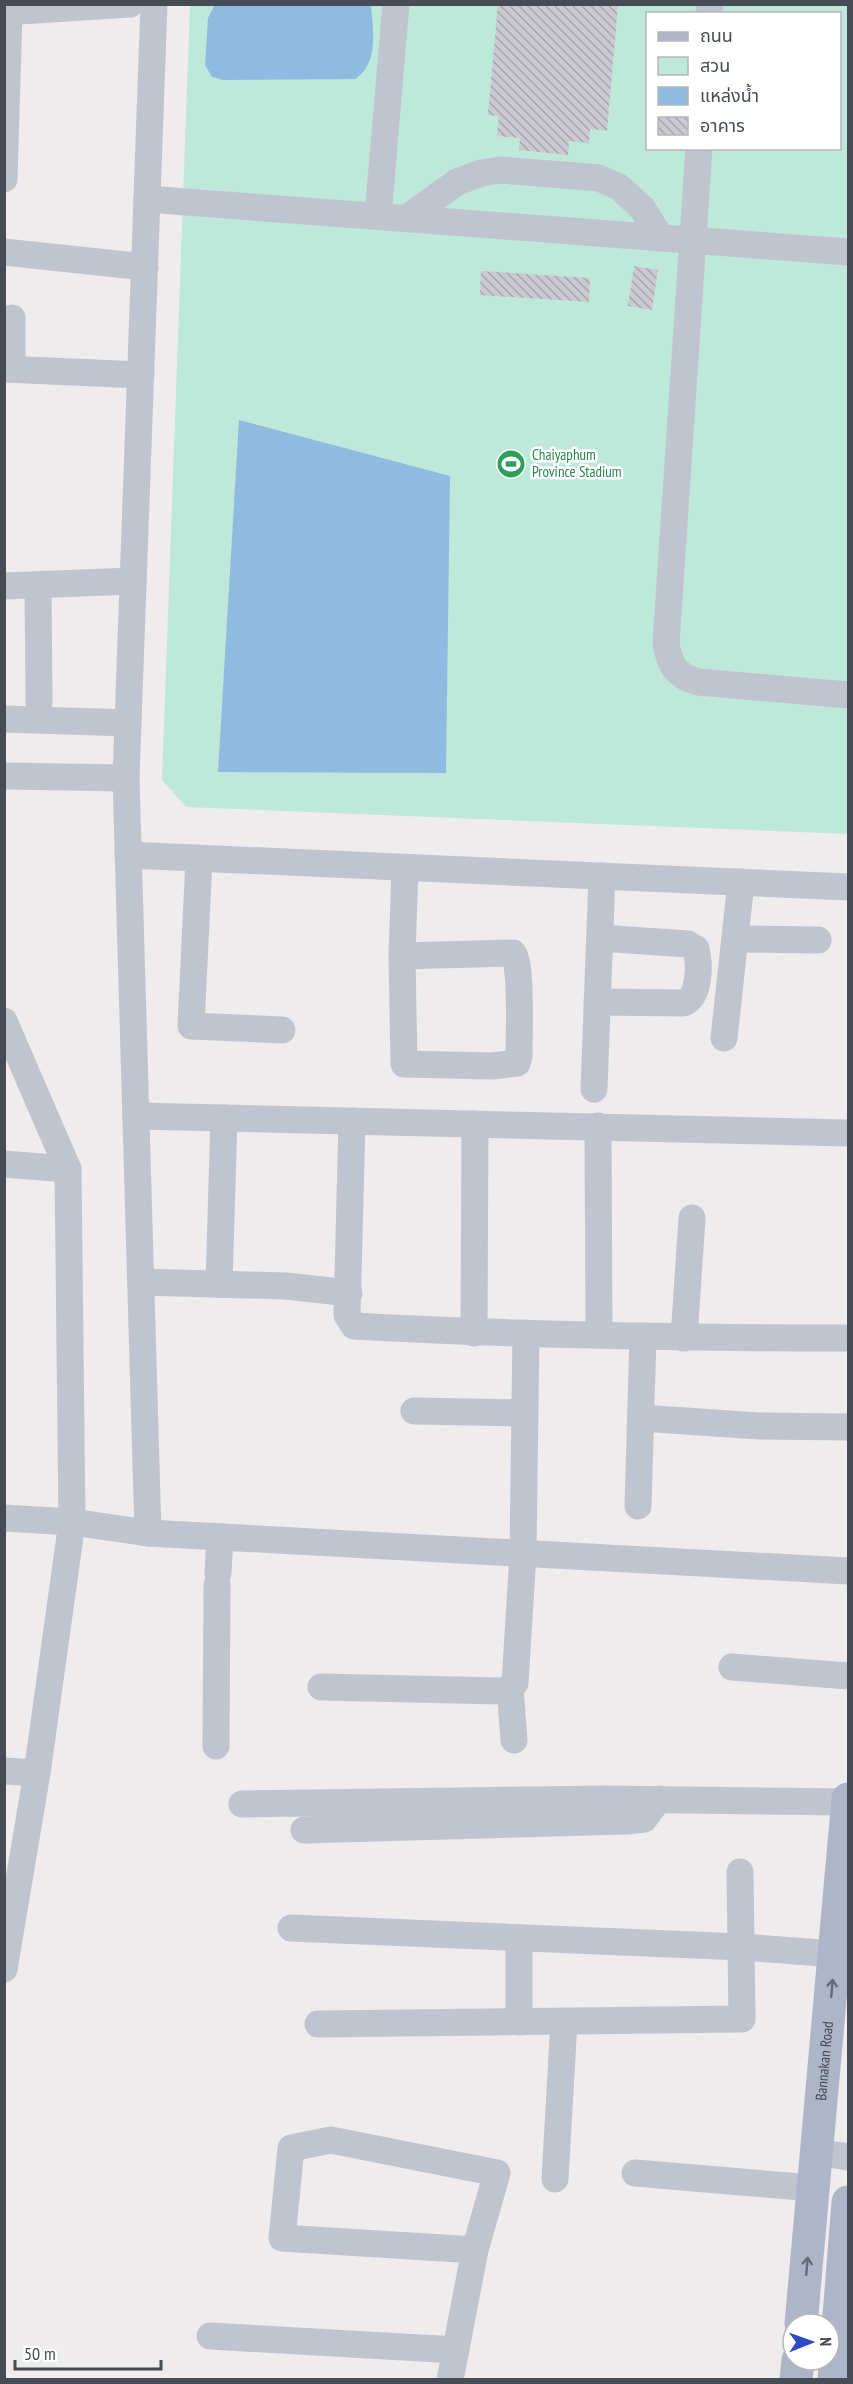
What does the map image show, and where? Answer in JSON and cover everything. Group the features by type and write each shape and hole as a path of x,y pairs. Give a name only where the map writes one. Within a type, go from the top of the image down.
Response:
{"main road":[{"name":"Bannakan Road","path":"802,2312 817,2152 842,1954 848,1800"},
{"path":"834,2379 845,2277 849,2202"}],"street":[{"path":"4,179 7,12 130,4"},
{"path":"148,1533 126,778 154,4"},
{"path":"378,216 396,4"},
{"path":"699,150 666,644 669,661 677,673 698,682 849,695"},
{"path":"407,219 457,182 481,173 500,170 599,178 619,187 642,208 661,238"},
{"path":"147,199 849,252"},
{"path":"4,252 145,267"},
{"path":"12,318 8,369 141,375"},
{"path":"4,586 133,581"},
{"path":"38,585 39,702"},
{"path":"4,719 128,723"},
{"path":"4,776 126,778"},
{"path":"128,855 849,887"},
{"path":"199,859 191,1026 282,1030"},
{"path":"402,956 513,953 517,958 518,976 518,1063 492,1066 404,1064 402,956 405,868"},
{"path":"594,1089 602,876"},
{"path":"724,1038 741,882"},
{"path":"597,1002 684,1003 690,1000 696,987 697,954 696,949 688,944 600,938"},
{"path":"735,939 818,940"},
{"path":"4,1021 68,1169 72,1522 37,1773 4,1968"},
{"path":"136,1116 849,1132"},
{"path":"219,1284 224,1118"},
{"path":"352,1121 347,1315 354,1326 474,1333 684,1338 849,1338"},
{"path":"474,1333 475,1124"},
{"path":"598,1126 598,1335"},
{"path":"4,1164 68,1169"},
{"path":"684,1338 692,1218"},
{"path":"141,1282 286,1286 349,1293"},
{"path":"321,1687 501,1691 510,1688 515,1683 523,1553 526,1333"},
{"path":"638,1506 643,1336"},
{"path":"414,1411 524,1413"},
{"path":"641,1418 759,1426 849,1428"},
{"path":"4,1518 72,1522 148,1533 849,1570"},
{"path":"216,1746 220,1537"},
{"path":"732,1667 849,1676"},
{"path":"510,1688 513,1740"},
{"path":"4,1771 37,1773"},
{"path":"304,1830 627,1821 644,1819 659,1799"},
{"path":"242,1804 659,1799 848,1800"},
{"path":"318,2024 742,2019 740,1872"},
{"path":"291,1928 742,1947 842,1954"},
{"path":"519,1938 519,2022"},
{"path":"555,2179 564,2021"},
{"path":"450,2379 475,2250 497,2173 332,2140 291,2148 282,2238 475,2250"},
{"path":"817,2152 849,2157"},
{"path":"635,2173 813,2188"},
{"path":"210,2336 456,2350"}],"green space":[{"name":"Chaiyaphum Province Stadium","path":"190,5 848,5 848,834 186,807 162,780"}],"water":[{"path":"215,4 371,5 373,45 368,64 355,79 224,80 212,77 205,65 208,18"},
{"path":"239,420 450,476 446,773 218,772"}],"building":[{"path":"498,4 618,5 607,131 590,129 589,143 569,141 568,155 519,150 520,138 497,136 499,116 488,115"},
{"path":"634,266 658,270 652,310 628,306"},
{"path":"481,271 590,278 589,302 480,295"}],"place":[{"name":"Chaiyaphum Province Stadium","path":"511,464"}]}
